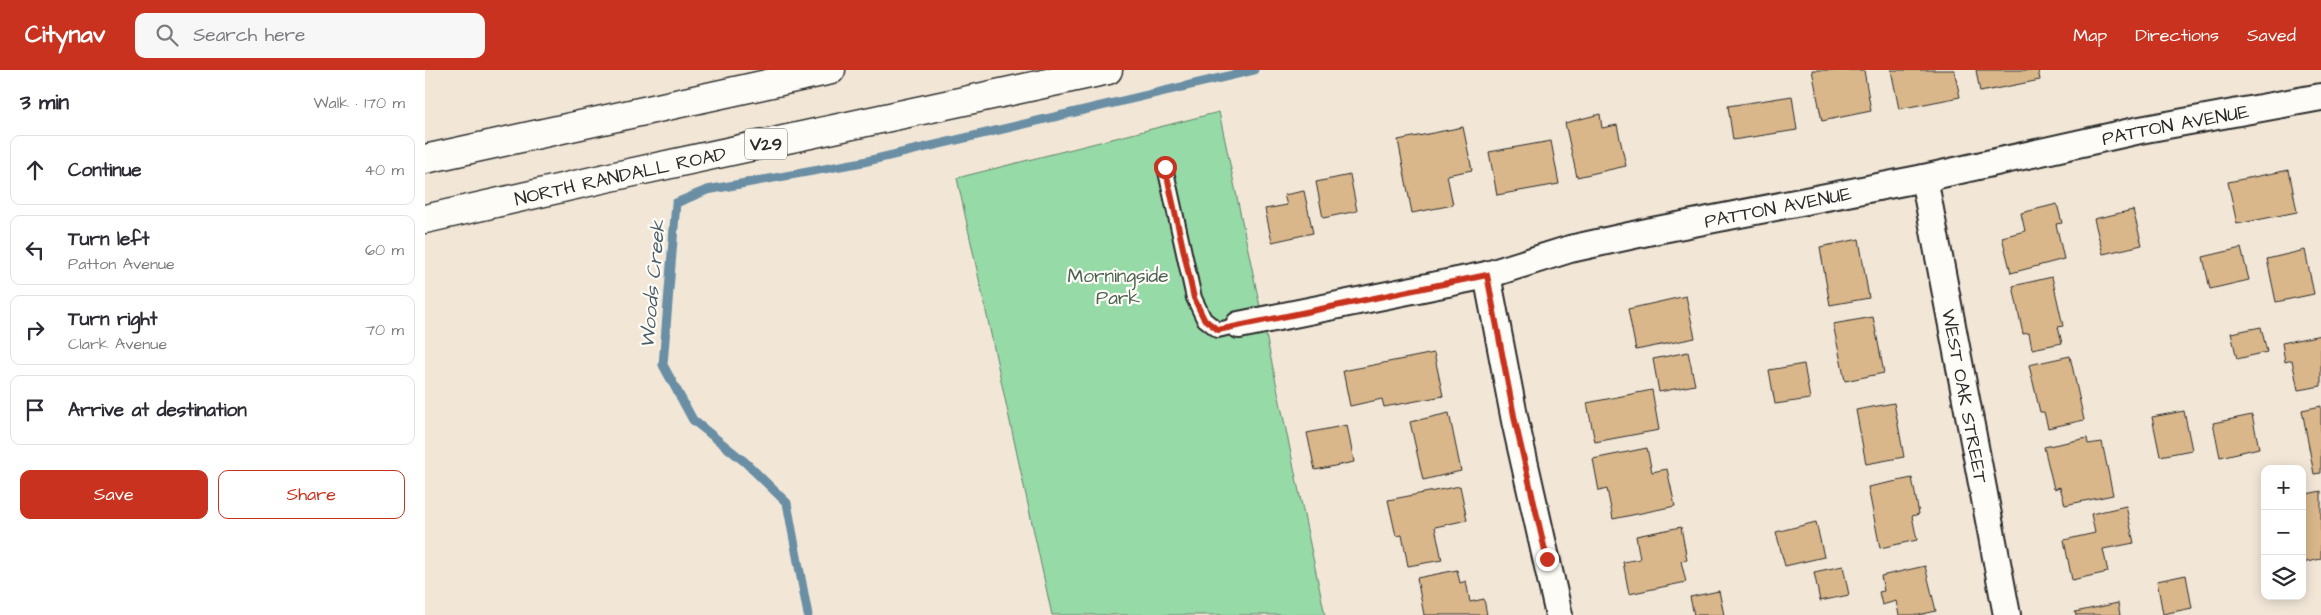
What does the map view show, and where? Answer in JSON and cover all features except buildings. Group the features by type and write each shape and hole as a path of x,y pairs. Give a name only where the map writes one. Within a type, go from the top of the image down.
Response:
{"main road":[{"path":"425,159 831,70"},
{"name":"NORTH RANDALL ROAD","path":"425,219 1108,70"}],"street":[{"name":"PATTON AVENUE","path":"1239,325 1304,314 1401,291 1487,275 1570,249 1782,204 1923,178 2140,130 2321,97"},
{"name":"WEST OAK STREET","path":"1923,178 2007,615"},
{"path":"1487,275 1515,421 1559,615"}],"lane":[{"path":"1165,167 1194,298 1204,319 1218,330 1239,325"}],"green space":[{"name":"Morningside Park","path":"1219,112 1325,615 1052,615 957,178"}],"waterway":[{"name":"Woods Creek","path":"808,615 787,503 745,462 693,420 663,365 676,203 707,190 863,162 1254,70"}],"route":[{"path":"1165,167 1194,298 1204,319 1218,330 1304,314 1401,291 1487,275 1515,421 1547,559"}]}
